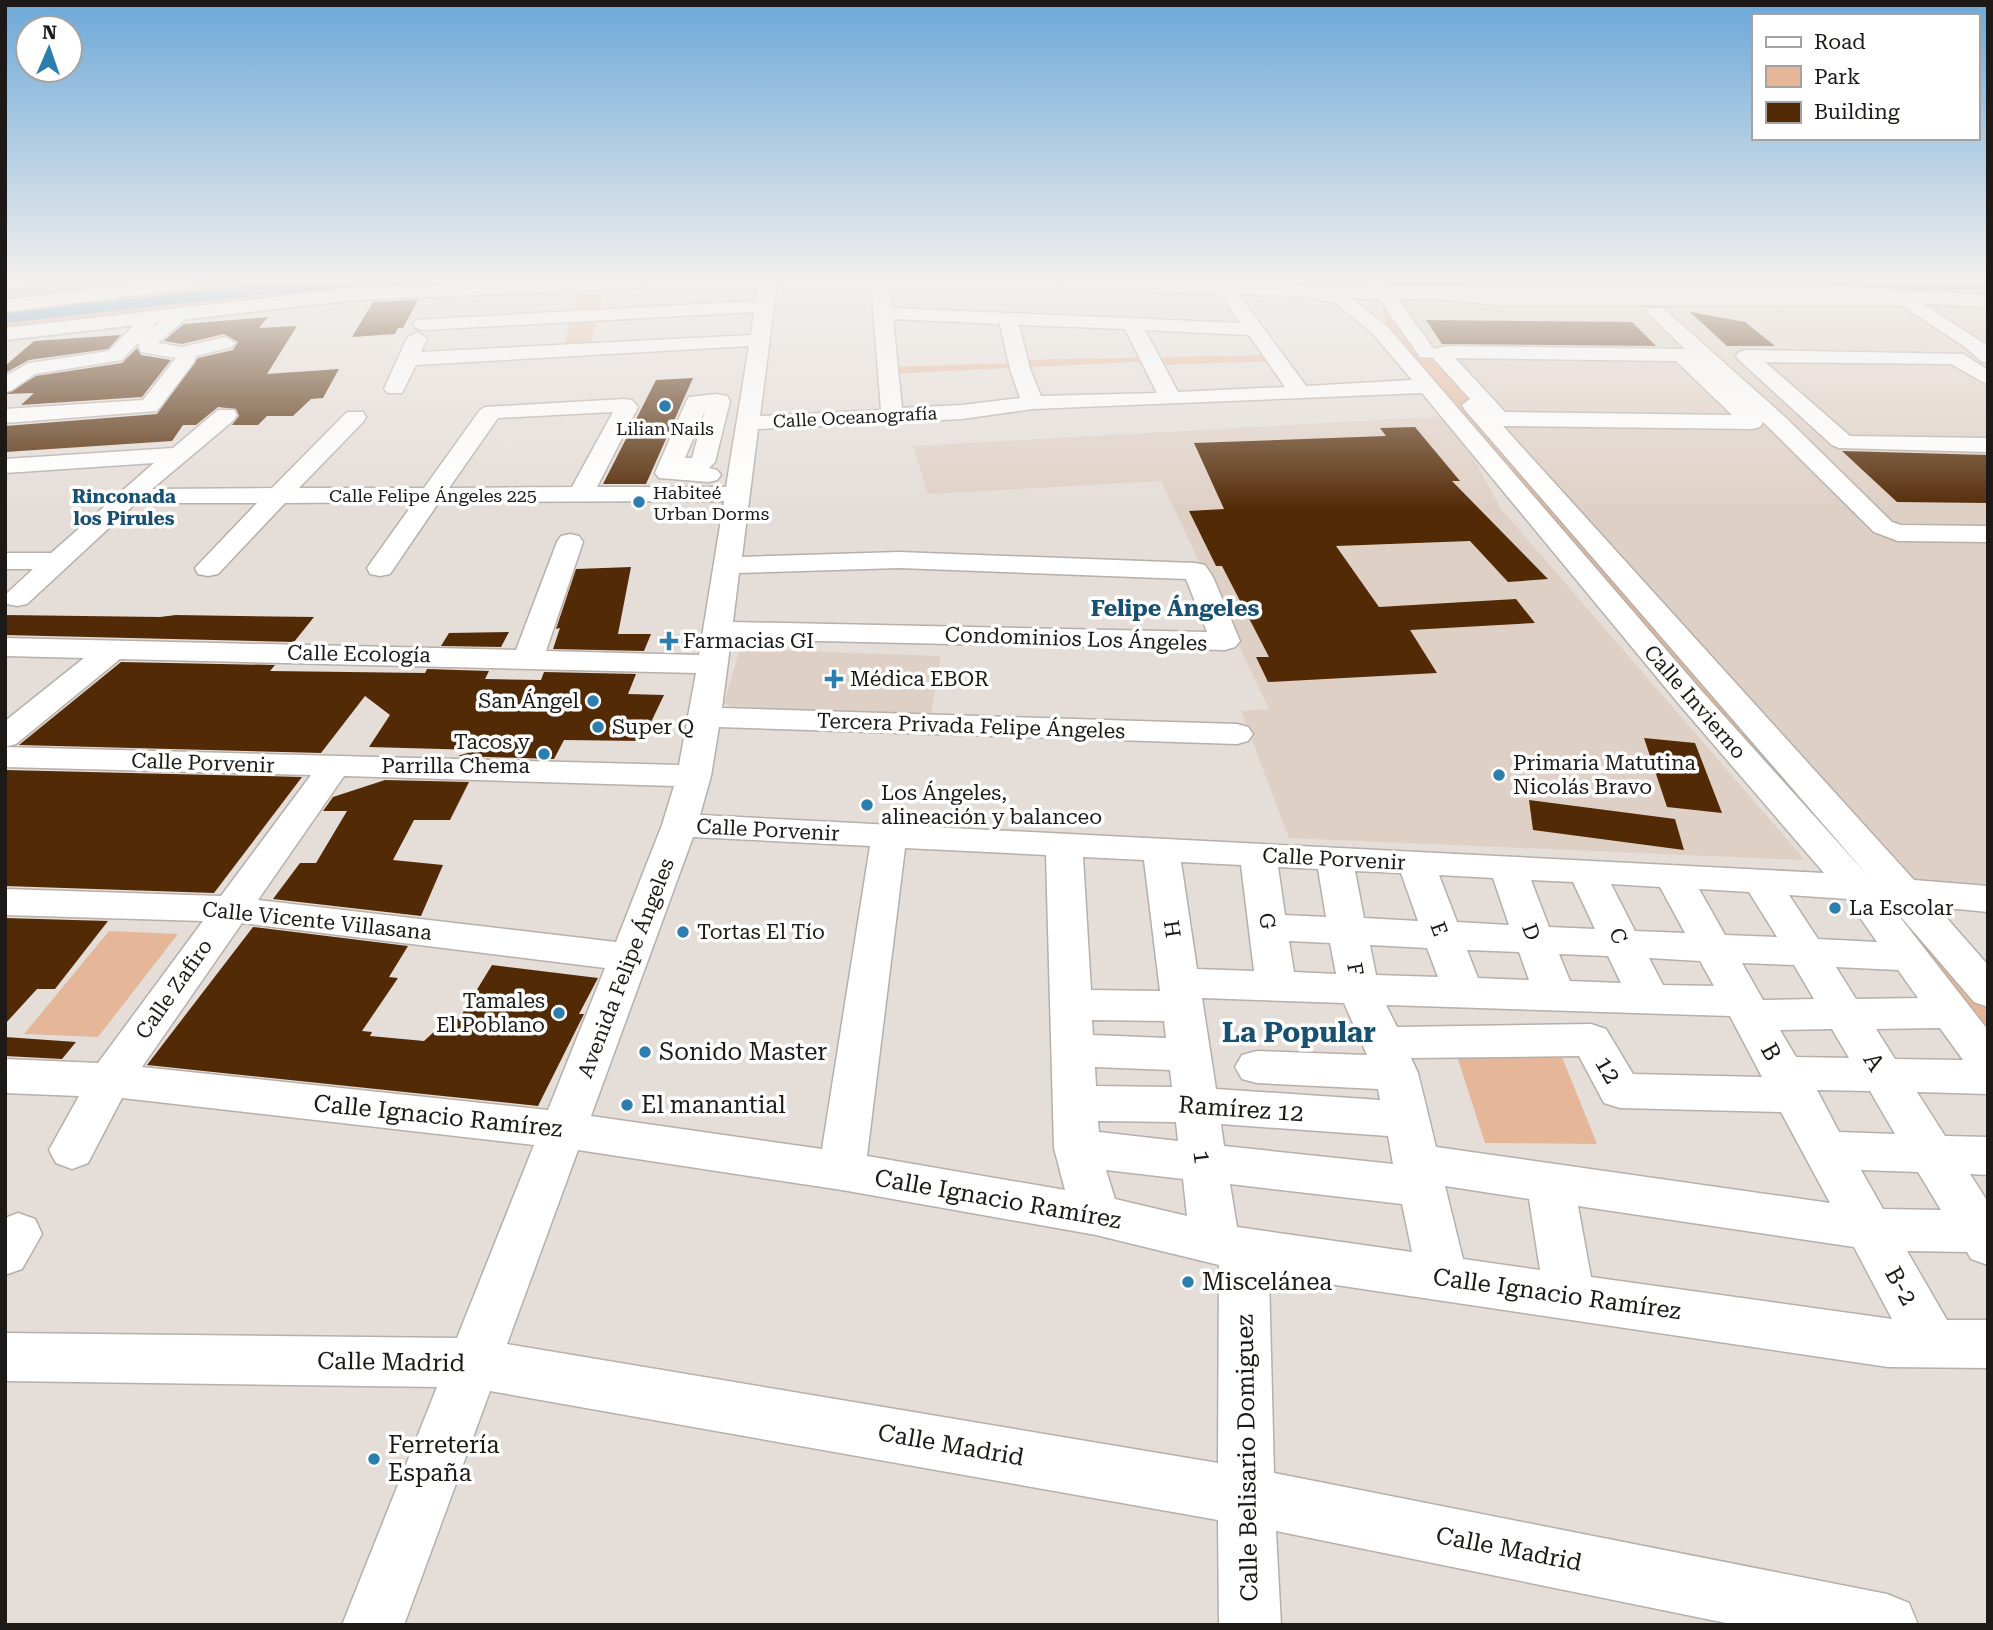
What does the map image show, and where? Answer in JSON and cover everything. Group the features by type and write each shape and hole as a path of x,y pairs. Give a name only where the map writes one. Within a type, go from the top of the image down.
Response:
{"street":[{"path":"11,381 43,366 109,358"},
{"path":"175,358 180,360"},
{"path":"152,368 185,358"},
{"path":"395,389 408,359 427,358"},
{"path":"546,375 551,358"},
{"path":"601,372 603,358"},
{"name":"Avenida Felipe Ángeles","path":"373,1625 680,825 694,776 705,717 757,358"},
{"path":"887,358 892,415"},
{"path":"1017,358 1033,403"},
{"path":"1151,358 1171,399"},
{"path":"1277,358 1300,394"},
{"name":"Calle Invierno","path":"1400,358 1420,392 1857,887 1988,1062"},
{"name":"Calle Invierno","path":"1431,358 1988,992"},
{"path":"1444,358 1499,419 1788,423"},
{"path":"1685,358 1715,386 1788,423 1847,443 1988,445"},
{"path":"1728,358 1761,387 1788,423 1883,527 1898,533 1988,534"},
{"path":"1728,358 1761,387 1788,423 1922,533"},
{"path":"1956,358 1988,379"},
{"path":"5,416 149,406 180,360"},
{"path":"11,381 125,370"},
{"path":"1715,386 1761,387"},
{"name":"Calle Oceanografía","path":"962,412 1033,403 1420,392"},
{"name":"Calle Oceanografía","path":"710,430 892,415 962,412 1040,414 1171,399"},
{"path":"672,465 703,462 719,401 698,400 668,474 739,483"},
{"path":"380,568 488,415 493,412 624,405 627,407 585,489"},
{"path":"17,598 135,491 226,415"},
{"path":"208,568 287,490 355,417"},
{"path":"5,466 180,454"},
{"name":"Calle Felipe Ángeles 225","path":"135,491 585,489 739,483"},
{"path":"1899,513 1988,513"},
{"path":"527,659 570,542"},
{"name":"Condominios Los Ángeles","path":"718,630 1226,641 1195,571 912,560 727,565"},
{"path":"5,561 59,561"},
{"name":"Calle Ecología","path":"5,648 115,648 712,664"},
{"path":"5,737 115,648"},
{"name":"Tercera Privada Felipe Ángeles","path":"705,717 1237,734"},
{"name":"Calle Porvenir","path":"5,757 694,776"},
{"name":"Calle Zafiro","path":"72,1150 109,1080 334,767"},
{"name":"Calle Porvenir","path":"680,825 1761,880 1988,899"},
{"path":"842,1171 889,836"},
{"path":"1064,846 1077,1148 1096,1215"},
{"name":"H","path":"1161,851 1180,995"},
{"name":"G","path":"1258,856 1276,986"},
{"name":"F","path":"1334,859 1359,989 1389,1058"},
{"name":"E","path":"1416,863 1464,994"},
{"name":"D","path":"1508,868 1555,997"},
{"name":"C","path":"1586,872 1650,1000"},
{"name":"B","path":"1672,876 1869,1229"},
{"name":"A","path":"1761,880 1985,1236"},
{"name":"Calle Vicente Villasana","path":"5,902 231,909 628,957"},
{"path":"1268,927 1910,957"},
{"path":"1070,1004 1276,986 1650,1000 1844,1014 1951,1013"},
{"path":"1073,1050 1192,1077 1180,995"},
{"name":"12","path":"1389,1058 1591,1040 1620,1091 1790,1084 1883,1076 1988,1077"},
{"path":"1389,1058 1442,1277"},
{"name":"Ramírez 12","path":"1257,1067 1389,1058"},
{"name":"Calle Ignacio Ramírez","path":"5,1076 109,1080 564,1130 842,1171 1096,1215 1230,1247 1888,1343 1988,1345"},
{"name":"Ramírez 12","path":"1075,1103 1192,1077 1415,1157"},
{"name":"1","path":"1192,1077 1203,1163 1230,1247"},
{"path":"1077,1148 1203,1163 1415,1157 1550,1182 1869,1229 1985,1236"},
{"path":"1825,1150 1988,1156"},
{"path":"1550,1182 1569,1296"},
{"name":"B-2","path":"1869,1229 1933,1344"},
{"name":"Calle Belisario Domiguez","path":"1230,1247 1246,1496 1250,1625"},
{"name":"Calle Madrid","path":"5,1357 473,1363 1246,1496 1887,1625"}],"shaded area":[{"path":"1431,358 1988,358 1988,899 1902,891"},
{"path":"1451,416 1501,509 1805,860 1289,838 1241,711 1269,709 1161,481 928,494 913,446"},
{"name":"Médica EBOR","path":"740,649 941,656 930,720 743,713 724,703"}],"green space":[{"path":"1277,358 1279,361 1154,365 1152,361 889,374 887,367 1018,363 1018,360"},
{"path":"1409,358 1433,358 1786,771 1768,773"},
{"path":"1870,895 1901,899 1988,1007 1988,1045"},
{"path":"109,931 178,934 98,1037 24,1034"},
{"path":"1457,1056 1562,1057 1597,1144 1485,1143"}],"building":[{"path":"14,358 43,358 29,360 5,373 5,366"},
{"path":"127,358 171,360 142,397 21,405 34,393 6,394 36,376 122,363"},
{"path":"198,358 277,358 267,374 339,369 323,398 311,399 293,416 267,416 258,425 232,425 239,416 236,409 218,407 196,425 183,425 172,441 5,452 5,426 157,414"},
{"path":"693,378 646,484 603,484 656,380"},
{"path":"1415,427 1460,481 1452,481 1548,579 1508,582 1470,541 1336,546 1379,607 1516,599 1535,623 1410,630 1437,673 1268,682 1256,657 1269,657 1222,566 1216,566 1189,511 1224,509 1194,443 1386,436 1380,428"},
{"path":"1842,451 1988,455 1988,503 1897,502"},
{"path":"631,567 618,634 651,634 644,651 553,649 560,628 556,629 576,569"},
{"path":"5,615 314,617 294,642 5,635"},
{"path":"509,632 501,647 441,646 449,633"},
{"path":"121,662 275,665 270,671 489,671 485,679 541,680 544,672 636,674 628,694 664,695 642,741 564,740 554,759 458,756 477,750 369,747 390,715 365,696 321,753 19,745"},
{"path":"1644,738 1695,743 1722,813 1667,807"},
{"path":"5,770 302,777 214,893 5,886"},
{"path":"385,780 469,782 450,820 414,820 393,860 443,865 421,916 273,899 300,863 316,863 347,811 323,811 333,797"},
{"path":"1529,800 1675,819 1684,850 1533,830"},
{"path":"5,918 108,921 55,989 37,989 5,1024"},
{"path":"253,927 408,946 389,977 398,978 362,1031 372,1032 370,1036 424,1041 449,1018 459,1019 492,965 598,978 579,1014 584,1014 538,1106 147,1065"},
{"path":"5,1037 76,1042 62,1059 5,1056"}],"place":[{"name":"Lilian Nails","path":"665,406"},
{"name":"Habiteé Urban Dorms","path":"639,502"},
{"name":"Farmacias GI","path":"669,641"},
{"name":"Médica EBOR","path":"834,679"},
{"name":"San Ángel","path":"593,701"},
{"name":"Super Q","path":"598,727"},
{"name":"Tacos y Parrilla Chema","path":"544,754"},
{"name":"Primaria Matutina Nicolás Bravo","path":"1499,775"},
{"name":"Los Ángeles, alineación y balanceo","path":"867,805"},
{"name":"La Escolar","path":"1835,908"},
{"name":"Tortas El Tío","path":"683,932"},
{"name":"Tamales El Poblano","path":"559,1013"},
{"name":"Sonido Master","path":"645,1052"},
{"name":"El manantial","path":"627,1105"},
{"name":"Miscelánea","path":"1188,1282"},
{"name":"Ferretería España","path":"374,1459"}],"district":[{"name":"Rinconada los Pirules","path":"124,507"},
{"name":"Felipe Ángeles","path":"1175,608"},
{"name":"La Popular","path":"1299,1032"}]}
